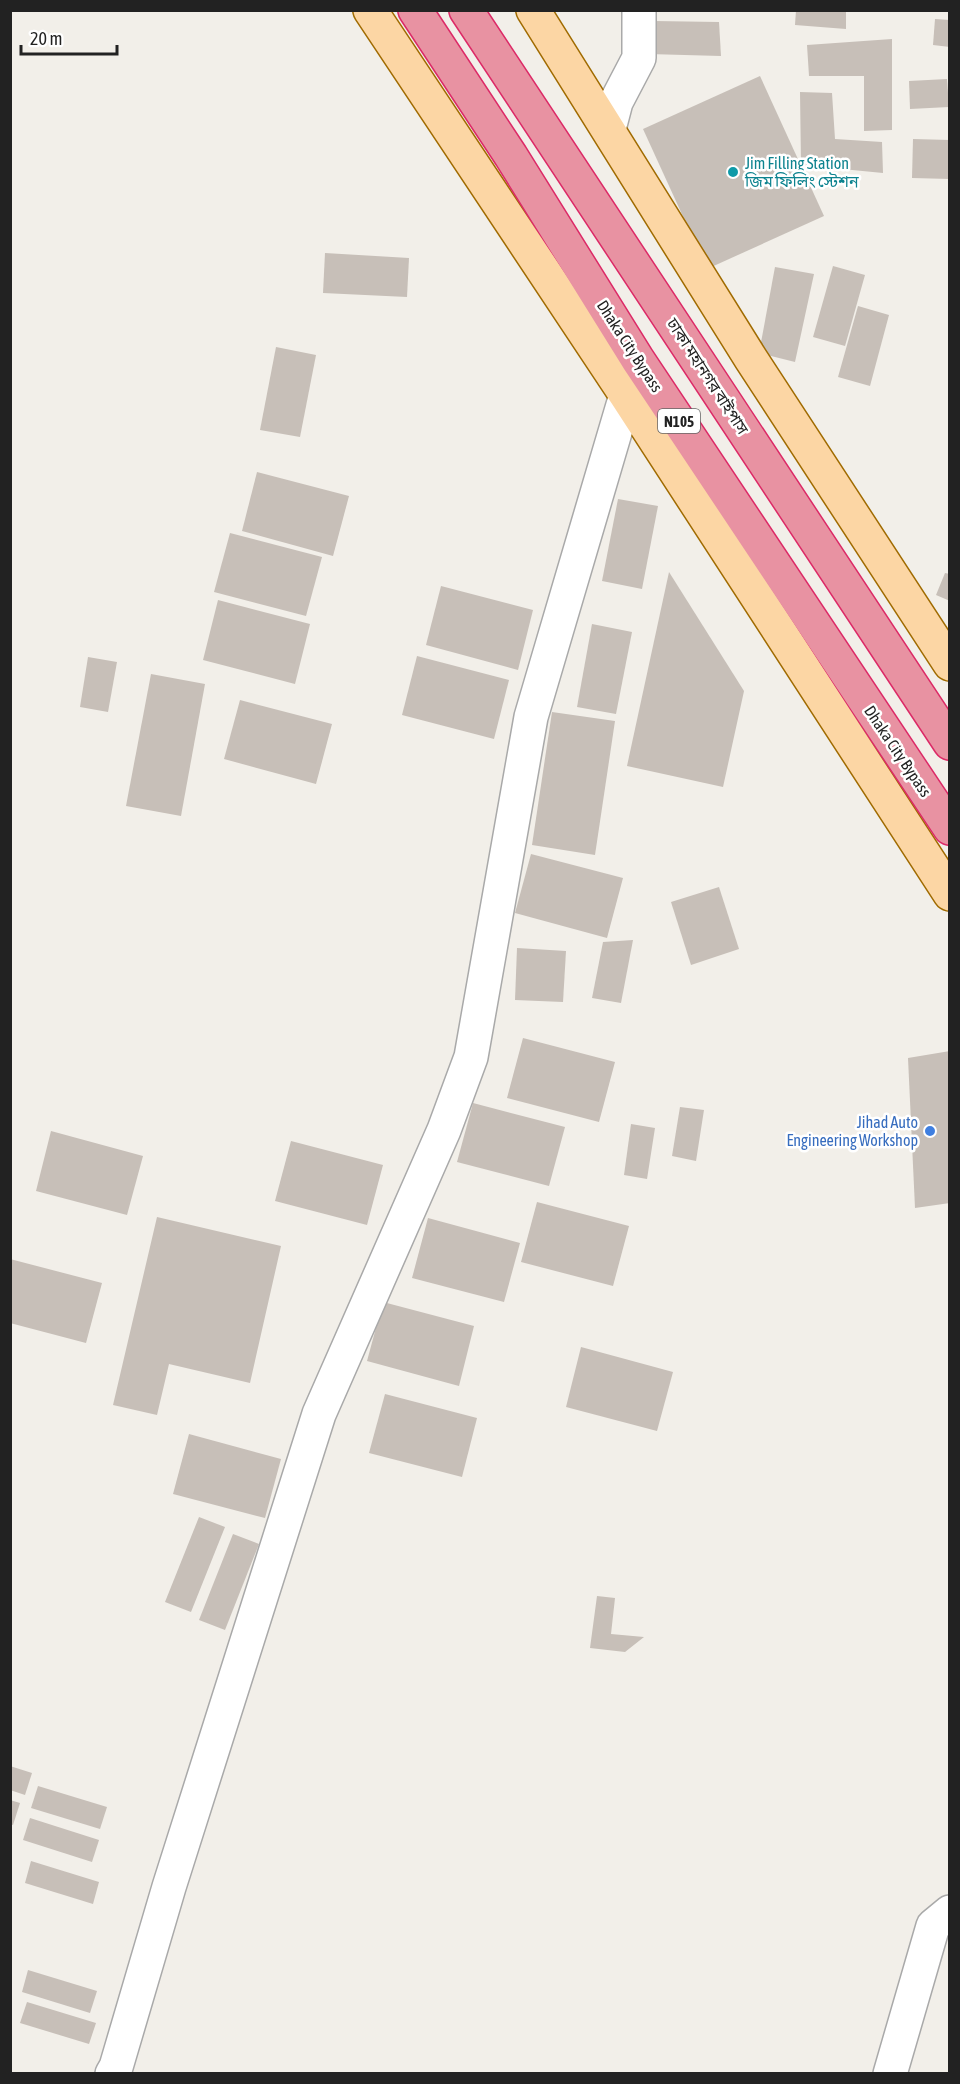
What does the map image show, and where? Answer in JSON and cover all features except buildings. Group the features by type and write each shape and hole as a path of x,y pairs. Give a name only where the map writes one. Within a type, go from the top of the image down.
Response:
{"highway":[{"name":"Dhaka City Bypass","path":"415,10 511,156 638,360 950,828"},
{"name":"ঢাকা মহানগর বাইপাস","path":"466,10 950,743"}],"main road":[{"path":"370,10 626,395 950,894"},
{"path":"533,10 757,368 950,664"}],"street":[{"path":"609,129 616,102 639,58 639,10"},
{"path":"112,2073 116,2067 169,1887 319,1414 444,1130 471,1057 531,717 626,395"},
{"path":"890,2073 933,1926 950,1912"}],"place":[{"name":"Jim Filling Station জিম ফিলিং স্টেশন","path":"733,172"},
{"name":"Jihad Auto Engineering Workshop","path":"930,1131"}]}
